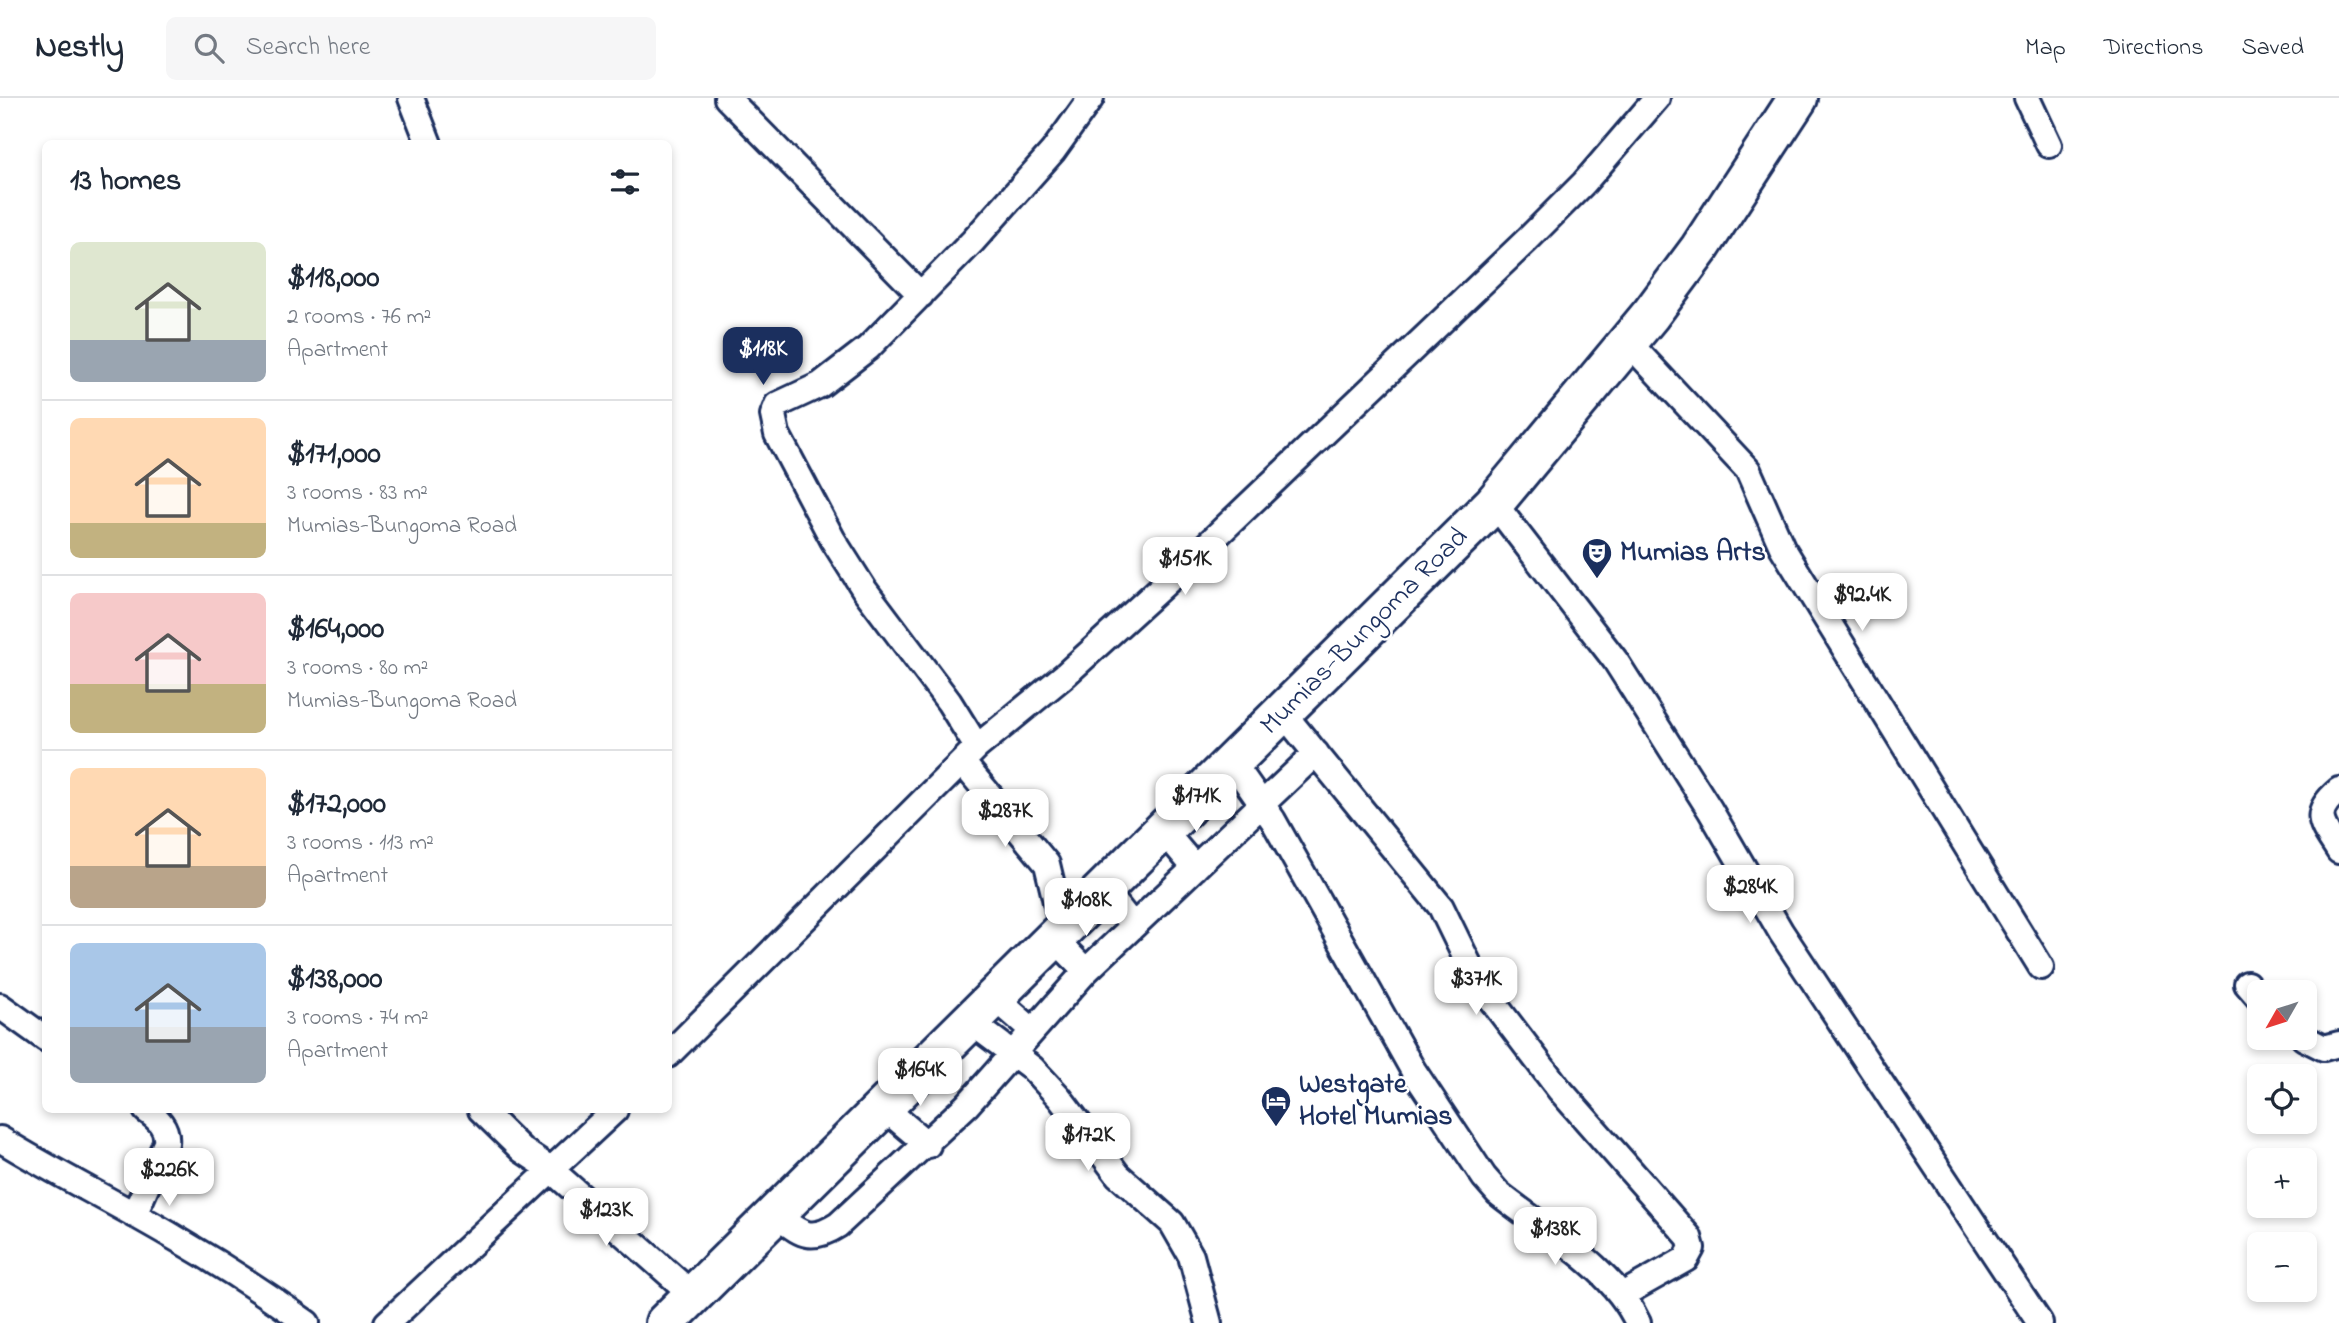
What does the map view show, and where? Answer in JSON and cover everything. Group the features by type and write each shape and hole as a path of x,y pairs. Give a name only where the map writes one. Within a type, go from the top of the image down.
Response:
{"highway":[{"name":"Mumias-Bungoma Road","path":"665,1323 980,1008 1233,763 1494,503 1629,343 1700,248 1798,98"}],"street":[{"path":"411,98 427,140"},
{"path":"727,98 921,295"},
{"path":"1086,971 1058,932 1047,864 969,755 941,690 864,589 833,540 774,423 777,405 820,385 850,363 921,295 1053,151 1091,98"},
{"path":"672,1051 969,755 1065,675 1219,534 1527,240 1584,183 1657,98"},
{"path":"2027,98 2049,145"},
{"path":"1629,343 1748,470 1782,547 2041,967"},
{"path":"1494,503 1615,660 1710,810 1781,932 2040,1323"},
{"path":"1283,713 1441,907 1471,970 1559,1089 1689,1237 1692,1248 1686,1259 1622,1295"},
{"path":"774,1214 804,1235 822,1235 846,1219 928,1145 967,1105 1086,971 1316,754"},
{"path":"1233,763 1263,806 1336,930 1413,1070 1484,1177 1498,1193 1590,1265 1622,1295 1638,1323"},
{"path":"2339,790 2323,806 2320,813 2325,828 2339,851"},
{"path":"1163,830 1195,868"},
{"path":"1103,888 1133,926"},
{"path":"0,1006 42,1037"},
{"path":"980,1008 1032,1030"},
{"path":"980,1008 1013,1052 1059,1097 1118,1175 1172,1223 1191,1256 1209,1323"},
{"path":"2317,1044 2324,1048 2339,1044"},
{"path":"882,1106 928,1145"},
{"path":"134,1215 166,1143 167,1135 160,1121 150,1113"},
{"path":"484,1113 522,1150 549,1168 693,1295"},
{"path":"387,1323 549,1168 612,1113"},
{"path":"0,1139 65,1180 134,1215 247,1281 307,1323"}],"place":[{"name":"Mumias Arts","path":"1597,580"},
{"name":"Westgate Hotel Mumias","path":"1276,1128"}]}
